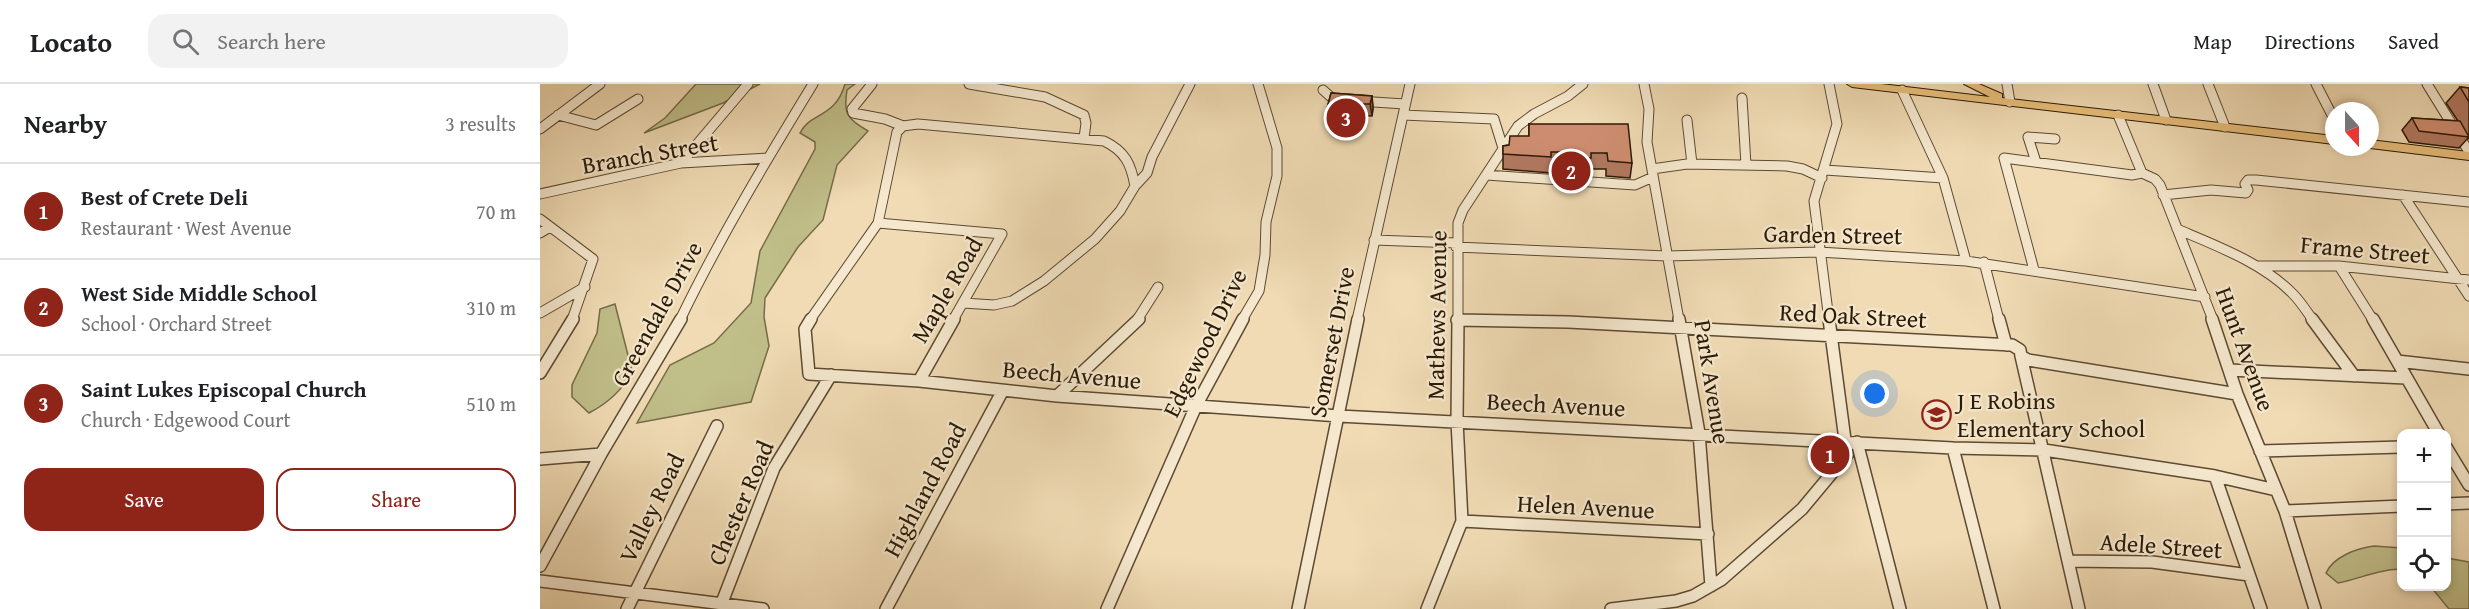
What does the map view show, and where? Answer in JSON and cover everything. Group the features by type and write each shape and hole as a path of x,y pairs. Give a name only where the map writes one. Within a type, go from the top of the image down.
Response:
{"main road":[{"path":"1852,84 2325,139"},
{"path":"1969,84 2010,102"},
{"path":"2379,145 2469,154"}],"street":[{"path":"540,129 600,84"},
{"path":"681,163 699,140 727,113 748,84"},
{"name":"Greendale Drive","path":"540,566 601,454 673,336 699,281 768,158 813,84"},
{"path":"872,84 859,98 852,109 853,113 903,126 918,124 1104,141 1115,145 1125,153 1131,164 1135,186"},
{"path":"969,84 1048,97 1084,115 1086,123 1084,138"},
{"path":"963,303 994,306 1005,304 1044,281 1095,239 1120,211 1135,186 1147,173 1152,157 1190,84"},
{"name":"Edgewood Drive","path":"1107,609 1196,406 1218,362 1259,291 1263,275 1266,222 1277,176 1277,148 1258,84"},
{"name":"Somerset Drive","path":"1298,609 1374,240 1410,84"},
{"name":"Mathews Avenue","path":"1462,521 1457,421 1456,245 1458,224 1463,210 1503,148 1527,117 1569,95 1583,84"},
{"name":"Park Avenue","path":"1644,84 1649,109 1647,142 1699,433 1711,586"},
{"path":"1829,84 1837,124 1814,201 1819,252 1831,337 1852,442 1900,609"},
{"path":"2007,84 2010,102"},
{"path":"2154,84 2166,120"},
{"path":"2208,84 2225,127"},
{"path":"2316,84 2325,102"},
{"path":"2427,84 2469,154"},
{"path":"1323,90 1332,98 1494,119 1503,148"},
{"path":"1902,90 1943,178 1966,261"},
{"path":"1742,98 1746,165"},
{"path":"558,115 596,125 638,99"},
{"name":"Hunt Avenue","path":"2118,115 2142,173 2155,179 2163,195 2205,297 2237,394 2285,511 2315,609"},
{"path":"1687,120 1692,164"},
{"path":"831,375 809,374 805,329 878,223 897,132 903,126"},
{"path":"2036,162 2028,137 2055,139"},
{"name":"Branch Street","path":"540,194 681,163 768,158"},
{"path":"2034,270 2004,158 2132,175 2142,173"},
{"path":"1486,175 1635,185 1667,165 1692,164 1794,167 1823,174 1943,178"},
{"path":"2163,195 2211,190 2246,193 2248,190 2245,184 2248,180 2256,180 2469,202"},
{"path":"2403,195 2469,296"},
{"path":"540,219 593,259 574,317 540,373"},
{"name":"Maple Road","path":"878,223 1002,234 919,381"},
{"path":"540,233 550,227"},
{"path":"2176,229 2257,266 2294,294 2354,376"},
{"name":"Garden Street","path":"1374,240 1667,256 1819,252 1984,262 2205,297"},
{"path":"1984,262 2006,345 2017,347 2021,356 2079,609"},
{"name":"Frame Street","path":"2257,266 2339,266 2469,280"},
{"path":"2339,266 2436,429"},
{"path":"1057,396 1140,318 1158,286"},
{"path":"540,313 585,287"},
{"name":"Red Oak Street","path":"1457,320 1568,322 2006,345"},
{"path":"2021,356 2028,360 2237,394"},
{"path":"2397,360 2469,369"},
{"path":"2229,370 2406,378"},
{"name":"Beech Avenue","path":"831,375 919,381 1002,392 1339,416 1953,448 2044,450 2215,476 2276,490"},
{"name":"Chester Road","path":"721,605 774,468 831,375"},
{"name":"Highland Road","path":"886,609 1002,392"},
{"name":"Valley Road","path":"627,609 717,426"},
{"path":"1611,609 1676,601 1693,596 1721,580 1802,509 1847,455 1852,442"},
{"path":"2260,451 2397,447"},
{"path":"1953,448 1994,609"},
{"path":"2451,453 2464,470 2469,485"},
{"path":"540,459 601,454"},
{"path":"2215,476 2260,609"},
{"path":"2451,504 2469,503"},
{"path":"2285,511 2397,506"},
{"path":"1427,609 1462,521"},
{"name":"Helen Avenue","path":"1462,521 1708,534"},
{"name":"Adele Street","path":"2068,561 2152,562 2249,575"},
{"path":"540,581 763,609"}],"shaded area":[{"path":"696,84 760,84 723,103 644,133 665,118"},
{"path":"845,84 855,84 847,90 846,111 855,123 868,131 837,165 823,220 798,247 765,298 764,317 769,346 751,402 637,423 670,365 714,343 751,303 760,251 815,149 815,142 800,133 804,126 835,103"},
{"path":"615,304 632,371 614,395 589,413 572,397 572,385 597,333 600,309"},
{"path":"2374,546 2397,548 2397,569 2338,583 2326,573 2334,562 2360,549"},
{"path":"2451,559 2469,562 2469,609 2449,609 2434,591 2451,591"}],"building":[{"path":"2460,87 2469,88 2469,102"},
{"path":"1331,93 1372,96 1370,104 1351,104 1348,117 1325,116"},
{"path":"2412,118 2460,121 2469,137 2419,131"},
{"path":"1529,124 1628,124 1632,163 1608,161 1607,153 1591,153 1591,158 1568,158 1567,152 1551,152 1551,157 1503,154 1503,146 1509,145 1510,136 1529,136"},
{"path":"1827,442 1841,443 1832,454 1829,454"}],"place":[{"name":"Saint Lukes Episcopal Church","path":"1346,118"},
{"name":"West Side Middle School","path":"1571,171"},
{"name":"J E Robins Elementary School","path":"1936,415"},
{"name":"Best of Crete Deli","path":"1830,455"}]}
